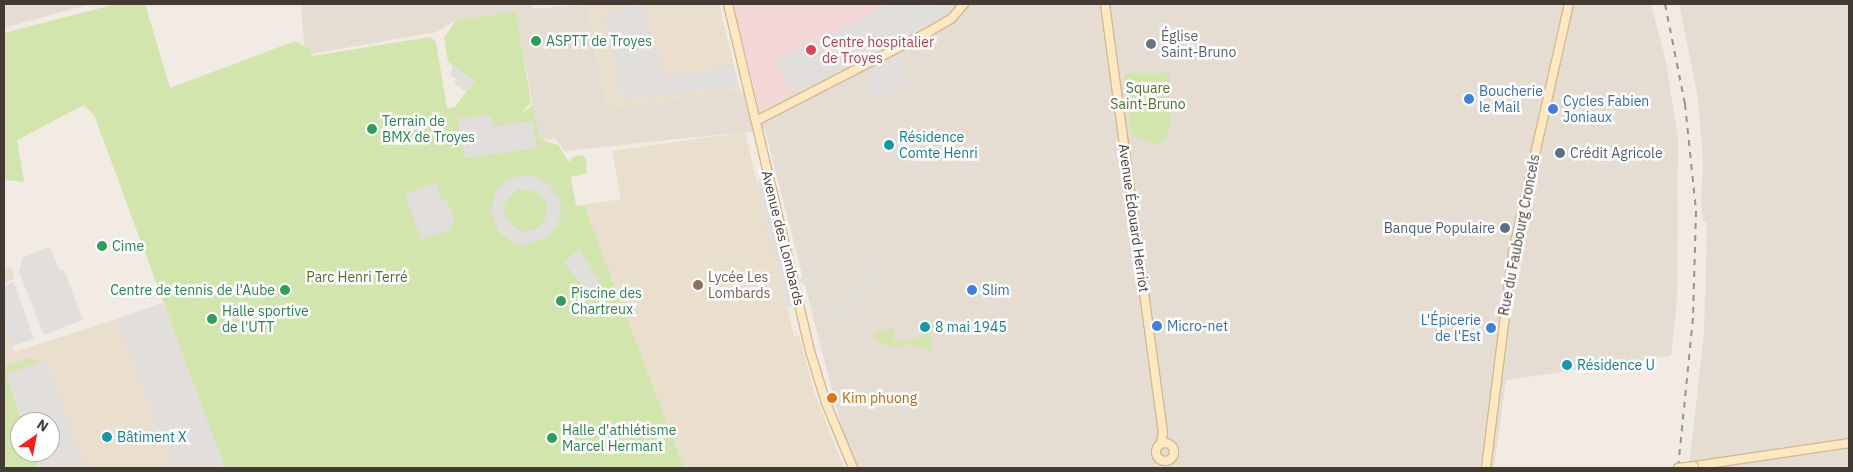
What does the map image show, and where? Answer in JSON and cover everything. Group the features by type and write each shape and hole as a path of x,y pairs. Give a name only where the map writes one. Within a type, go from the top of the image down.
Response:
{"street":[{"name":"Avenue des Lombards","path":"728,4 810,351 826,403 854,468"},
{"path":"756,121 930,31 951,19 964,4"},
{"name":"Avenue Édouard Herriot","path":"1105,4 1163,433 1160,445"},
{"name":"Rue du Faubourg Croncels","path":"1486,468 1513,252 1569,4"},
{"name":"Avenue Édouard Herriot","path":"1163,433 1172,446"},
{"path":"1678,468 1849,442"},
{"path":"1164,468 1156,451 1160,445 1172,446 1170,468"},
{"path":"1159,459 1165,461 1172,458"}],"shaded area":[{"path":"4,4 90,4 4,28"},
{"path":"301,4 531,4 533,9 586,4 607,109 740,90 764,109 947,15 958,4 1651,4 1666,62 1678,138 1677,301 1671,356 1506,380 1494,468 859,468 842,429 765,130 564,151 556,139 539,140 516,12 456,20 436,32 305,55"},
{"path":"586,4 719,4 740,90 607,109"},
{"path":"642,4 666,78 732,64 737,87 623,100 602,14"},
{"name":"Centre hospitalier de Troyes","path":"733,4 958,4 947,15 764,109 758,106"},
{"path":"889,4 919,4 928,9 936,4 958,4 947,15 793,94 774,61"},
{"path":"1679,4 1849,4 1849,468 1689,468 1704,333 1707,222 1703,221 1701,198 1703,163 1698,98"},
{"path":"900,52 907,85 870,99 867,83 870,66"},
{"path":"453,66 474,80 466,92 454,83 456,79 450,75"},
{"path":"484,114 492,119 494,126 533,121 537,148 464,158 458,118 471,119"},
{"name":"Lycée Les Lombards","path":"745,132 794,336 799,336 815,394 844,468 684,468 584,205 621,199 612,151"},
{"path":"522,175 532,176 548,183 559,198 561,209 560,219 551,235 526,245 516,244 499,233 491,213 496,191 504,182","holes":["518,189 538,192 547,204 546,219 536,229 521,232 505,218 504,204"]},
{"path":"761,179 793,306 787,307 757,180"},
{"path":"436,183 442,200 447,199 455,223 450,225 452,229 421,240 405,194"},
{"path":"50,247 60,271 64,270 83,320 44,335 19,272 23,257"},
{"path":"579,248 601,284 591,297 564,262"},
{"path":"814,262 819,266 804,284 799,281"},
{"path":"877,263 882,266 845,321 821,306 826,300 845,311"},
{"path":"4,267 13,269 14,279 4,283"},
{"path":"14,282 34,339 12,346 4,323 4,286"},
{"path":"162,303 225,468 173,468 116,319"},
{"path":"167,303 243,468 4,468 4,323 14,352"},
{"path":"46,360 86,468 38,468 36,462 60,462 60,412 19,412 6,374"}],"green space":[{"name":"Parc Henri Terré","path":"116,4 145,4 170,88 295,41 306,47 312,56 430,37 436,42 447,108 455,107 474,81 448,62 444,38 456,20 516,12 531,102 521,114 533,105 539,139 558,145 569,162 572,157 583,155 586,159 587,173 571,177 576,206 584,205 684,468 225,468 94,115 84,105 17,140 24,182 4,180 4,33"},
{"name":"Square Saint-Bruno","path":"1170,73 1169,129 1166,139 1159,145 1132,136 1124,74"},
{"path":"932,327 931,349 905,343 904,347 891,346 876,341 874,332 892,328 895,342 924,337 923,329"},
{"path":"28,358 42,362 6,375 19,412 10,412 10,462 36,462 38,468 4,468 4,367"}],"railway":[{"path":"1665,4 1685,104 1696,211 1693,318 1678,468"}],"place":[{"name":"ASPTT de Troyes","path":"536,41"},
{"name":"Église Saint-Bruno","path":"1151,44"},
{"name":"Centre hospitalier de Troyes","path":"811,50"},
{"name":"Boucherie le Mail","path":"1469,99"},
{"name":"Cycles Fabien Joniaux","path":"1553,109"},
{"name":"Terrain de BMX de Troyes","path":"372,129"},
{"name":"Résidence Comte Henri","path":"889,145"},
{"name":"Crédit Agricole","path":"1560,153"},
{"name":"Banque Populaire","path":"1505,228"},
{"name":"Cime","path":"102,246"},
{"name":"Lycée Les Lombards","path":"698,285"},
{"name":"Centre de tennis de l'Aube","path":"285,290"},
{"name":"Slim","path":"972,290"},
{"name":"Piscine des Chartreux","path":"561,301"},
{"name":"Halle sportive de l'UTT","path":"212,319"},
{"name":"Micro-net","path":"1157,326"},
{"name":"8 mai 1945","path":"925,327"},
{"name":"L'Épicerie de l'Est","path":"1491,328"},
{"name":"Résidence U","path":"1567,365"},
{"name":"Kim phuong","path":"832,398"},
{"name":"Bâtiment X","path":"107,437"},
{"name":"Halle d'athlétisme Marcel Hermant","path":"552,438"}]}
